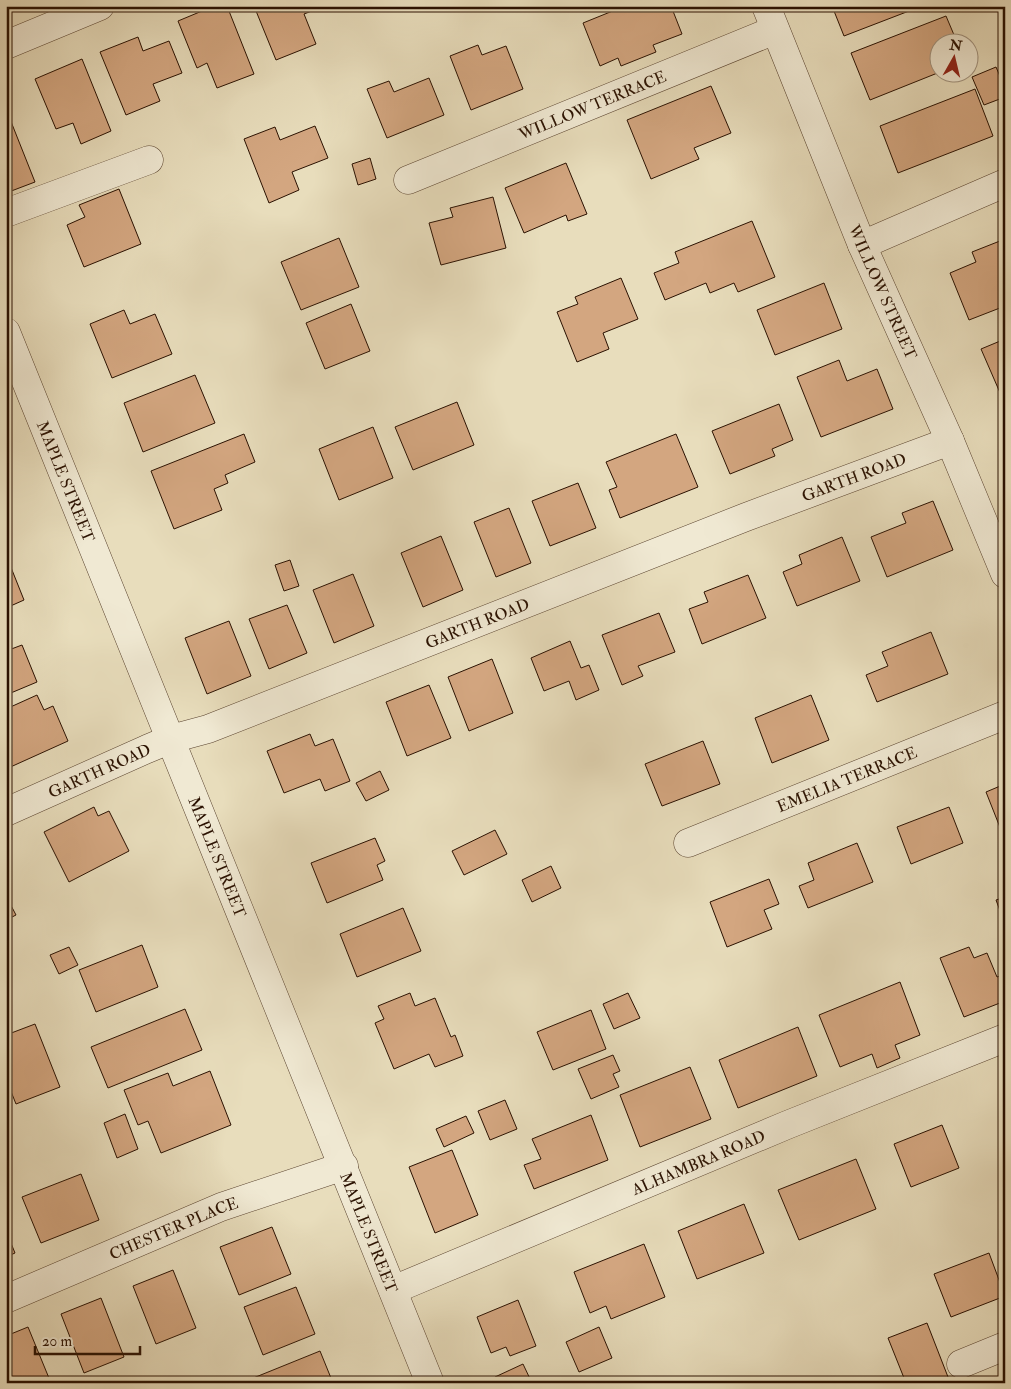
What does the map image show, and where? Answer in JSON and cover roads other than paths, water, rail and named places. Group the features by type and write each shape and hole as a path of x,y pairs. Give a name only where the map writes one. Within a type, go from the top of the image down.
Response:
{"street":[{"path":"6,44 100,6"},
{"name":"WILLOW TERRACE","path":"408,180 771,18"},
{"name":"WILLOW STREET","path":"771,18 862,244 950,441 1005,574"},
{"path":"6,212 149,160"},
{"path":"862,244 1005,183"},
{"name":"MAPLE STREET","path":"6,332 430,1383"},
{"name":"GARTH ROAD","path":"6,812 171,739 208,730 746,517 950,441"},
{"name":"EMELIA TERRACE","path":"688,843 1005,715"},
{"name":"ALHAMBRA ROAD","path":"393,1290 787,1125 1005,1038"},
{"name":"CHESTER PLACE","path":"6,1299 221,1207 344,1166"},
{"path":"961,1364 1005,1346"}]}
